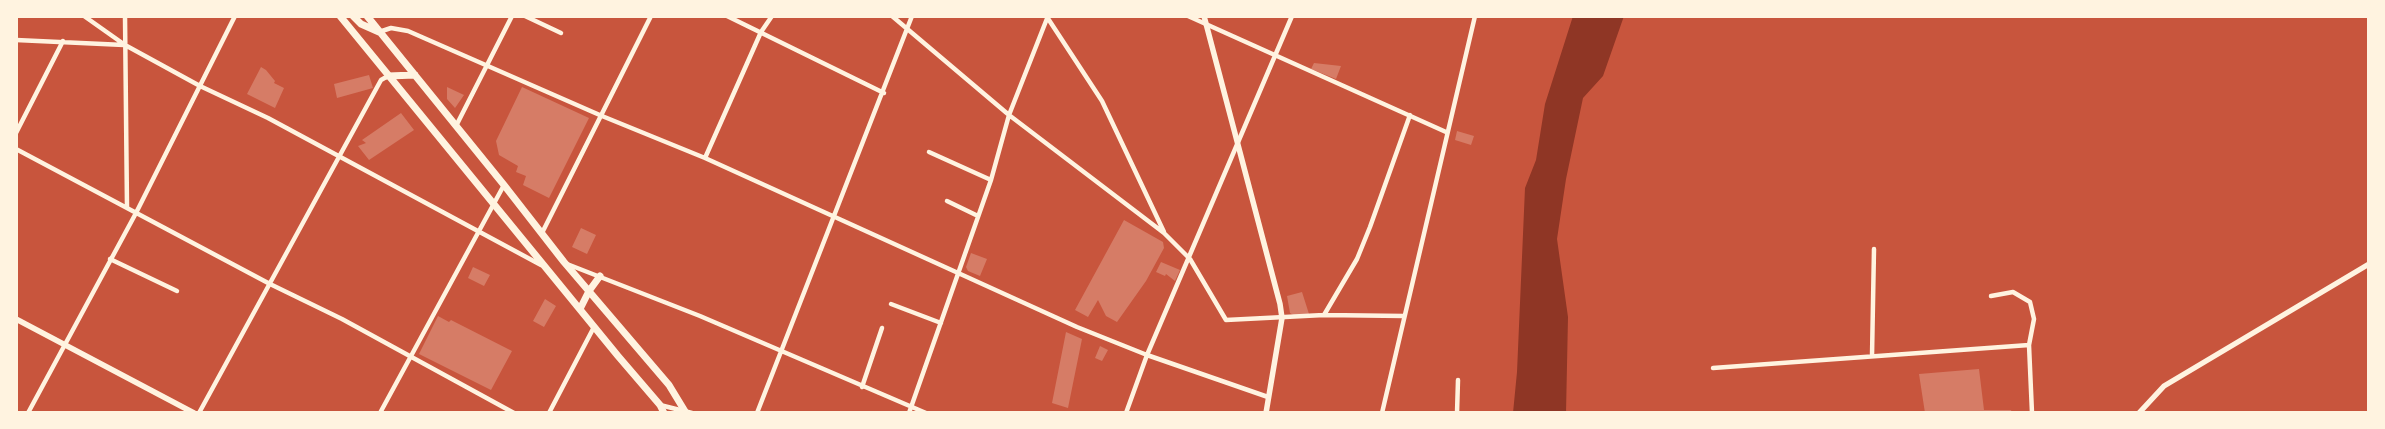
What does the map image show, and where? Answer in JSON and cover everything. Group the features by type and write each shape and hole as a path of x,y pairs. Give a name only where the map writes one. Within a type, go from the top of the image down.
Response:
{"main road":[{"path":"340,16 493,205 660,405 664,413"},
{"path":"353,16 361,24 379,32"},
{"path":"367,16 564,262 670,385 685,411"},
{"path":"388,76 415,75"},
{"path":"580,308 600,276"}],"street":[{"path":"84,16 126,45 200,86 268,118 547,268"},
{"path":"125,16 127,208"},
{"path":"28,413 136,213 235,16"},
{"path":"456,126 512,16"},
{"path":"525,16 560,33"},
{"path":"542,234 651,16"},
{"path":"727,16 884,93"},
{"path":"705,158 761,32 772,16"},
{"path":"892,16 1010,116 1164,233 1190,259 1226,320 1324,315 1404,316"},
{"path":"756,413 884,93 912,16"},
{"path":"1188,16 1446,132"},
{"path":"1204,16 1280,304 1282,318 1266,413"},
{"path":"1126,413 1148,355 1190,259 1236,143 1292,16"},
{"path":"1382,413 1446,132 1475,16"},
{"path":"909,413 991,180 1010,116 1048,17"},
{"path":"1048,17 1102,101 1164,233"},
{"path":"379,32 391,28 408,31 602,116 705,158 957,273 1148,355 1268,397"},
{"path":"16,40 126,45"},
{"path":"16,133 63,41"},
{"path":"199,413 381,80 388,76"},
{"path":"1324,315 1357,259 1410,115"},
{"path":"16,150 270,284 342,319 514,413"},
{"path":"929,152 991,180"},
{"path":"380,413 412,358 477,231 504,185"},
{"path":"947,201 978,216"},
{"path":"1872,356 1874,249"},
{"path":"110,259 176,291"},
{"path":"564,262 700,316 926,413"},
{"path":"2140,413 2164,386 2369,264"},
{"path":"1991,296 2013,292 2030,302 2034,319 2029,345 2032,413"},
{"path":"891,304 941,323"},
{"path":"16,319 194,413"},
{"path":"548,413 594,327"},
{"path":"862,387 882,328"},
{"path":"1713,368 2029,345"},
{"path":"1457,413 1458,380"},
{"path":"660,405 692,413"}],"shaded area":[{"path":"1573,16 1624,16 1603,76 1583,98 1566,179 1557,239 1568,317 1566,413 1513,413 1517,372 1525,188 1536,160 1545,104"}],"building":[{"path":"1314,63 1341,66 1336,79 1311,69"},
{"path":"261,67 275,81 274,83 284,88 275,108 247,94"},
{"path":"369,75 373,88 337,98 334,84"},
{"path":"447,87 464,95 455,108 447,99"},
{"path":"522,87 589,118 549,198 523,185 526,176 516,172 518,166 499,155 496,141"},
{"path":"401,113 414,130 369,160 358,146 366,143 362,140"},
{"path":"1457,131 1474,136 1471,145 1455,140"},
{"path":"1124,220 1163,242 1164,248 1146,281 1117,322 1106,316 1098,300 1088,317 1075,310"},
{"path":"581,228 596,235 587,254 572,247"},
{"path":"971,253 987,259 980,276 968,271 966,267"},
{"path":"1161,262 1180,270 1175,281 1166,274 1165,276 1156,272"},
{"path":"473,267 490,275 484,286 468,278"},
{"path":"1302,292 1309,314 1295,316 1290,313 1287,296"},
{"path":"545,299 556,306 544,327 533,321"},
{"path":"438,316 449,322 451,320 512,351 491,390 419,354"},
{"path":"1066,332 1082,339 1068,408 1052,403"},
{"path":"1100,346 1108,350 1102,361 1095,358"},
{"path":"1979,369 1984,410 2011,410 2012,413 1925,413 1919,374"}]}
